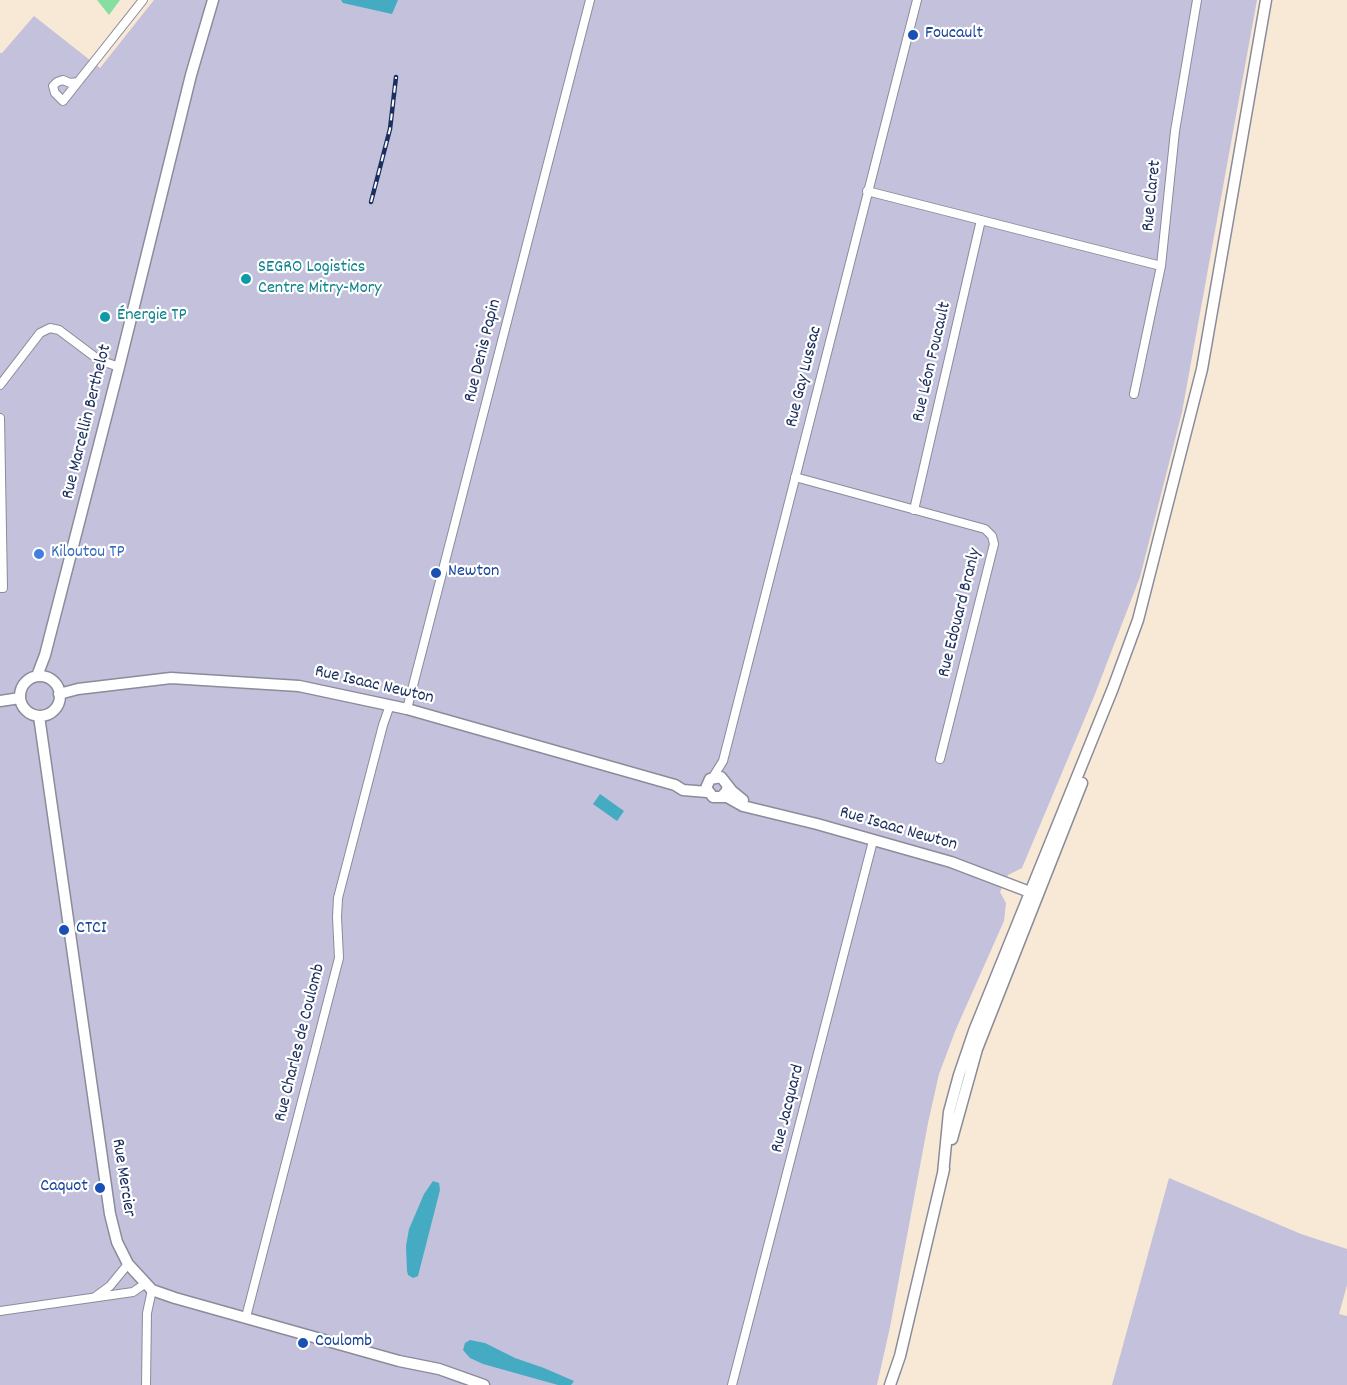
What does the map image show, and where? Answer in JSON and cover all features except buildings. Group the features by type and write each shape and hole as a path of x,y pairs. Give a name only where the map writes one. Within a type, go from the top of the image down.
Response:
{"street":[{"path":"78,82 143,0"},
{"name":"Rue Marcellin Berthelot","path":"37,676 45,655 188,87 213,0"},
{"name":"Rue Denis Papin","path":"407,709 590,0"},
{"name":"Rue Gay Lussac","path":"711,778 723,761 917,0"},
{"name":"Rue Claret","path":"1134,394 1161,266 1175,131 1197,0"},
{"path":"896,1385 900,1356 943,1174 949,1112 959,1075 974,1031 1034,894 1138,620 1202,369 1266,0"},
{"path":"867,191 1161,266"},
{"name":"Rue Léon Foucault","path":"914,510 981,220"},
{"path":"0,385 40,333 50,328 59,330 99,360 119,368"},
{"path":"0,418 3,588 0,588"},
{"name":"Rue Edouard Branly","path":"795,477 985,529 992,536 994,544 940,759"},
{"path":"37,676 43,676 54,682 59,694 56,707 52,712 39,716 27,712 20,698 21,688 37,676"},
{"name":"Rue Isaac Newton","path":"59,694 78,689 171,678 299,686 407,709 683,789 708,792"},
{"path":"0,700 20,698"},
{"name":"Rue Charles de Coulomb","path":"246,1317 339,958 338,898 390,705"},
{"name":"Rue Mercier","path":"39,716 110,1214 117,1242 128,1264 149,1287 175,1298 399,1361 439,1369 484,1385"},
{"name":"Rue Gay Lussac","path":"723,761 726,782"},
{"path":"718,776 726,782 726,792 721,797 713,797 708,792 706,785 711,778 718,776"},
{"name":"Rue Isaac Newton","path":"675,785 711,778"},
{"name":"Rue Isaac Newton","path":"726,782 732,791 753,807"},
{"name":"Rue Isaac Newton","path":"721,797 727,797 743,806 951,862 1034,894"},
{"name":"Rue Jacquard","path":"732,1385 873,841"},
{"path":"92,1299 110,1286 128,1264"},
{"path":"0,1311 92,1299 149,1287 146,1385"},
{"path":"890,1385 900,1356"}],"shaded area":[{"path":"154,0 1257,0 1182,412 1140,577 1095,694 1022,868 1008,875 1000,892 1006,903 1004,921 956,1029 939,1074 877,1385 0,1385 0,53 34,16 100,68"},
{"path":"1169,1178 1301,1234 1347,1249 1347,1285 1339,1314 1347,1316 1347,1385 1112,1385"}],"green space":[{"path":"97,0 120,0 109,15"}],"water":[{"path":"341,0 398,0 392,14 343,3"},
{"path":"600,794 624,811 617,821 593,804"},
{"path":"433,1181 439,1183 440,1190 418,1276 413,1278 408,1275 407,1271 406,1246 409,1229 424,1194"},
{"path":"470,1340 485,1343 515,1358 574,1381 571,1385 558,1385 483,1364 470,1358 463,1350 465,1343"}],"railway":[{"path":"371,202 390,129 396,77"}],"place":[{"name":"Foucault","path":"913,35"},
{"name":"SEGRO Logistics Centre Mitry-Mory","path":"246,279"},
{"name":"Énergie TP","path":"105,317"},
{"name":"Kiloutou TP","path":"39,554"},
{"name":"Newton","path":"436,573"},
{"name":"CTCI","path":"64,930"},
{"name":"Caquot","path":"100,1188"},
{"name":"Coulomb","path":"303,1343"}]}
